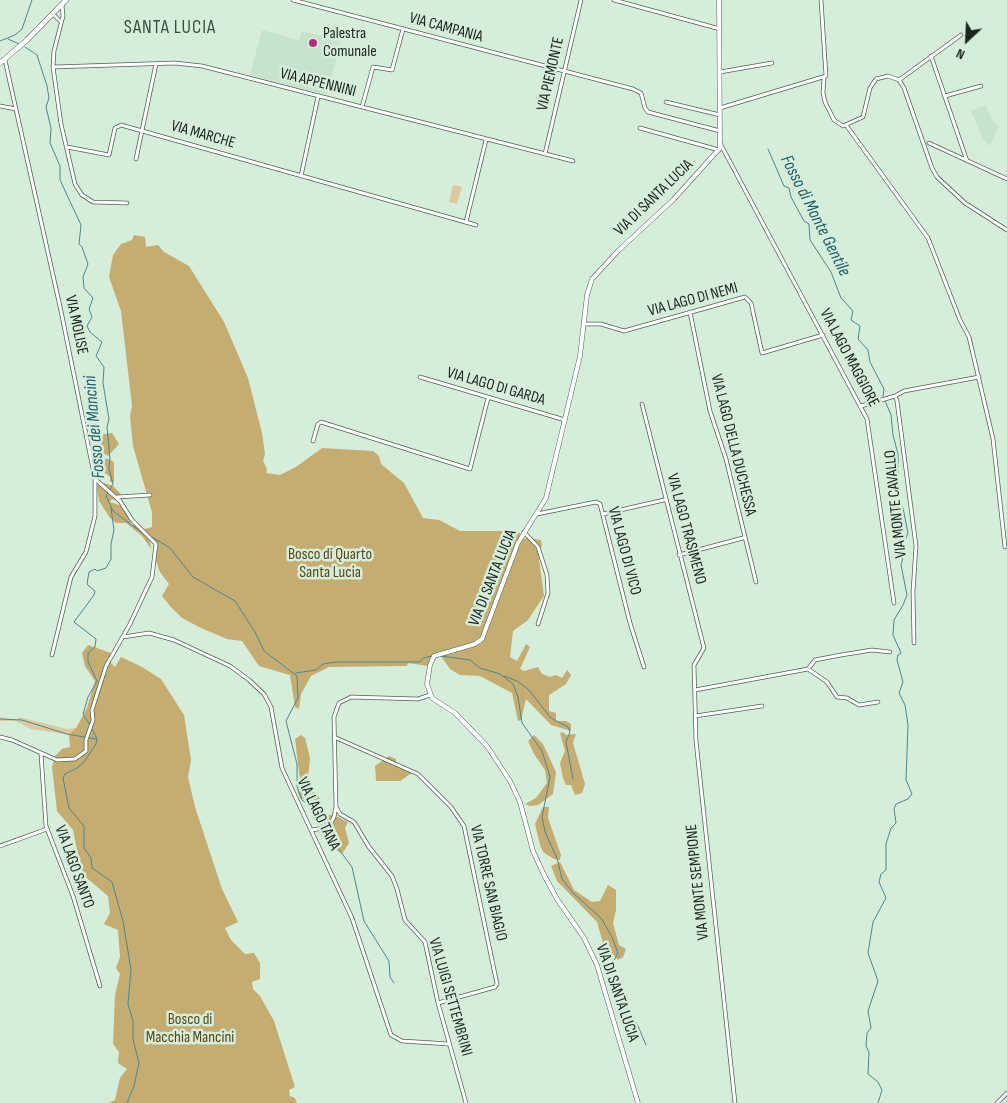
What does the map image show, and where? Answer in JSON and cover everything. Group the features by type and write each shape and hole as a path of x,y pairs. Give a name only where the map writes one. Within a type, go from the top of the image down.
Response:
{"main road":[{"path":"0,63 54,14 66,0"}],"street":[{"name":"VIA CAMPANIA","path":"293,0 635,90 642,95 644,108 648,112 720,131"},
{"name":"VIA PIEMONTE","path":"545,154 581,0"},
{"path":"614,0 720,29"},
{"path":"640,128 720,148 719,0"},
{"path":"821,0 826,74 824,77 823,95 836,122 846,125 860,120 864,115 869,91 874,81 884,76 899,80 904,88 931,166 937,177 965,203 1007,230"},
{"path":"62,5 53,67 61,124 74,182 82,195 95,202 127,203"},
{"path":"54,14 61,22"},
{"path":"362,107 373,67 392,70 403,29"},
{"path":"899,80 961,35"},
{"path":"932,56 967,161"},
{"name":"VIA MOLISE","path":"5,60 61,311 95,479 95,516 90,538 86,552 71,577 52,655"},
{"path":"720,72 772,63"},
{"path":"136,160 156,64"},
{"name":"VIA APPENNINI","path":"53,67 202,64 318,97 573,161"},
{"path":"720,108 824,77"},
{"path":"945,96 981,86"},
{"path":"301,176 318,97"},
{"path":"666,102 720,115"},
{"path":"0,106 16,109"},
{"name":"VIA MARCHE","path":"67,147 108,155 117,125 476,225"},
{"path":"846,125 929,240 970,339 993,440 1005,547"},
{"path":"466,222 486,140"},
{"path":"929,143 1007,179"},
{"name":"VIA DI SANTA LUCIA","path":"638,1103 597,965 584,938 554,895 542,873 530,840 520,802 510,781 496,758 468,725 454,712 430,695 427,684 434,657 476,644 482,639 524,532 547,496 580,356 588,290 596,274 673,200 720,148"},
{"name":"VIA LAGO MAGGIORE","path":"720,148 861,406 869,429 894,603"},
{"name":"VIA LAGO DI NEMI","path":"585,324 601,324 624,331 742,297 748,298 751,303 762,353 823,335"},
{"name":"VIA LAGO DELLA DUCHESSA","path":"690,312 710,411 726,459 743,538 756,582"},
{"name":"VIA LAGO DI GARDA","path":"420,377 565,420"},
{"path":"861,406 895,396 904,391 978,377"},
{"name":"VIA MONTE CAVALLO","path":"895,396 916,546 913,592 914,644"},
{"path":"312,441 318,424 321,422 470,469 488,398"},
{"name":"VIA LAGO TRASIMENO","path":"642,404 664,500 704,648 703,653 698,658"},
{"path":"0,737 12,740 57,760 79,758 86,751 86,740 93,720 92,710 106,666 123,637 153,574 156,544 133,521 116,497 95,479"},
{"path":"116,497 150,495"},
{"path":"603,514 664,500"},
{"name":"VIA LAGO DI VICO","path":"536,514 597,502 600,504 630,623 644,667"},
{"path":"524,532 538,547 547,575 548,593 538,624"},
{"path":"679,555 743,538"},
{"name":"VIA LAGO TANA","path":"123,637 146,633 174,640 230,666 260,690 270,704 282,768 314,830 355,926 392,1036 402,1042 449,1044"},
{"path":"695,690 808,669 815,660 841,654 872,650 890,652"},
{"name":"VIA MONTE SEMPIONE","path":"698,658 694,665 695,716 702,801 735,1103"},
{"path":"808,669 827,682 836,696 847,698 859,705 878,702"},
{"path":"314,830 324,828 332,823 336,807 334,737 336,709 344,699 356,697 418,699 430,695"},
{"path":"695,716 762,706"},
{"name":"VIA TORRE SAN BIAGIO","path":"334,737 418,774 448,803 464,826 497,984 495,987 438,1004"},
{"name":"VIA LAGO SANTO","path":"41,754 47,829 73,897 100,986"},
{"name":"VIA LUIGI SETTEMBRINI","path":"336,807 340,814 354,822 369,848 394,880 404,919 425,943 438,1004 466,1103"},
{"path":"0,846 47,829"},
{"path":"997,1103 1007,1093"}],"shaded area":[{"path":"262,30 299,40 302,31 341,41 327,95 250,75"},
{"path":"986,105 992,121 999,126 990,146 983,139 971,111"},
{"path":"453,185 462,187 457,204 449,202"},
{"path":"0,717 17,720 19,717 67,729 76,728 69,735 31,729 16,721 0,721"}],"green space":[{"name":"Bosco di Quarto Santa Lucia","path":"134,235 145,237 146,247 158,245 164,252 189,266 224,322 248,378 262,433 265,454 263,461 267,469 266,473 280,475 296,467 322,448 373,451 379,456 381,464 404,483 423,518 439,520 460,531 511,531 520,533 521,539 541,540 542,546 538,552 544,596 528,620 513,631 510,657 517,661 526,644 530,647 520,669 524,671 538,667 542,674 550,677 556,675 562,678 567,670 571,675 566,684 549,695 549,711 556,713 556,721 566,721 571,724 571,731 551,725 526,699 521,720 518,721 512,693 480,676 460,675 450,669 438,652 432,656 428,666 409,663 406,666 329,667 311,676 301,694 299,709 295,707 290,675 259,666 242,641 227,639 201,628 182,618 171,607 162,596 169,584 160,572 155,558 158,547 150,541 151,549 142,536 126,523 116,523 110,518 99,501 97,486 104,483 113,486 121,494 118,501 112,499 110,502 122,506 130,516 131,524 145,529 152,527 152,512 133,446 130,416 132,406 121,311 109,277 113,255 121,244 132,240"},
{"path":"112,433 119,444 108,456 101,452 100,439 104,434"},
{"path":"106,458 114,462 114,482 110,482 110,477 104,472 103,464"},
{"name":"Bosco di Macchia Mancini","path":"88,645 111,653 111,663 115,667 121,657 161,679 184,715 191,760 188,777 195,807 222,889 238,922 225,928 231,940 245,954 254,953 260,963 260,979 252,982 253,989 260,996 274,1021 295,1087 289,1090 290,1096 295,1098 297,1103 108,1103 115,1100 120,1078 127,1069 118,1063 119,1052 113,1044 115,995 120,974 116,968 120,957 118,930 104,924 110,913 108,896 82,874 73,830 57,811 52,767 55,756 62,749 70,747 69,735 76,728 87,708 95,681 85,666 82,653"},
{"path":"563,732 566,735 576,734 573,743 585,784 582,793 575,795 571,785 566,785 560,763 565,751 560,733"},
{"path":"301,735 305,738 310,758 308,778 312,791 318,795 326,815 334,815 348,822 345,828 349,843 342,854 330,846 319,832 325,821 314,802 300,798 297,789 300,780 295,739"},
{"path":"534,735 543,744 556,772 553,794 538,805 530,806 525,804 536,798 547,783 545,770 528,741"},
{"path":"389,756 396,759 396,765 412,773 400,781 376,781 375,766"},
{"path":"543,807 549,807 548,818 561,855 560,860 554,859 543,852 540,845 535,824"},
{"path":"560,862 574,890 592,902 600,901 608,885 616,890 616,910 613,923 619,945 626,949 623,957 618,960 603,943 597,922 557,881 551,866"}],"waterway":[{"path":"0,41 15,35 22,29 32,0"},
{"name":"Fosso dei Mancini","path":"8,39 19,44"},
{"name":"Fosso dei Mancini","path":"25,47 37,55 47,86 49,98 46,107 51,128 50,143 60,166 60,180 81,225 79,244 82,247 88,264 83,277 84,288 93,298 89,309 92,317 87,326 90,332 102,342 96,356 104,367 103,383 109,419 107,427 109,468 113,484 106,496 113,511 144,534"},
{"name":"Fosso di Monte Gentile","path":"768,149 784,186 789,188 791,197 804,221 809,224 810,240 831,272 841,298 853,311 851,320 860,326 858,339 868,350 870,362 884,389 883,396 891,415 893,435 898,454 898,473 894,481 895,494 903,508 908,533 904,543 905,550 901,565 907,595 894,620 893,635 901,653 898,655 897,660 903,682 899,693 905,705 908,725 906,780 912,794 908,799 896,804 894,809 896,823 891,828 886,844 886,870 881,874 879,882 886,898 873,922 868,953 878,981 868,1011 871,1028 867,1033 866,1046 869,1052 868,1074 878,1082 882,1090 878,1103"},
{"path":"90,725 83,714 88,697 97,681 88,662 88,653 95,647 96,639 74,622 94,595 95,591 87,584 89,572 95,569 97,571 106,568 111,559 111,544 114,530 111,508"},
{"name":"Fosso dei Mancini","path":"152,537 170,548 193,577 235,601 255,632 264,651 297,676 298,698 286,721 297,764 297,786 302,800 315,810 324,832 352,867 364,921 389,961 390,977 394,983"},
{"path":"296,673 316,670 323,664 336,662 420,662 423,658 432,656"},
{"path":"441,656 470,660 480,668 500,674 513,684 518,697 522,723 542,751 550,777 542,817 545,832 557,858 562,879 573,893 601,918 612,937 618,953 612,964 610,979 638,1026 646,1045"},
{"path":"504,676 517,681 528,689 551,718 568,727 570,732 566,742 573,779"},
{"path":"0,719 22,720 67,734 96,739"},
{"path":"92,729 97,739 96,744 84,762 65,774 63,778 69,808 84,826 84,848 91,858 92,868 112,882 123,921 131,970 128,1004 133,1021 133,1039 139,1063 134,1086 127,1103"}],"place":[{"name":"Palestra Comunale","path":"313,43"}],"district":[{"name":"SANTA LUCIA","path":"170,28"}]}
